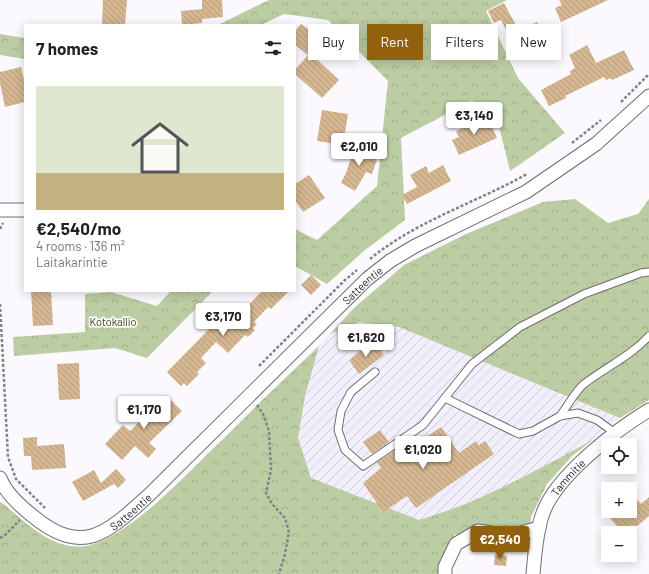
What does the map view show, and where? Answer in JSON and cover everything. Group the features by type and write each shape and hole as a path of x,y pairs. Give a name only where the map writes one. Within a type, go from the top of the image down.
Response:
{"street":[{"name":"Satteentie","path":"0,478 11,496 41,524 57,533 73,538 90,538 108,529 128,514 149,495 367,279 390,261 415,246 532,188 596,144 649,96"},
{"path":"0,210 24,210"},
{"name":"Tammitie","path":"533,574 539,528 543,513 550,497 570,473 599,446 632,420 649,410"},
{"path":"445,574 445,567 456,544 478,532 510,536 539,528"}],"lane":[{"path":"375,372 351,392 341,411 338,430 345,450 363,466 423,425 472,364 520,327 584,294 641,273 649,272"},
{"path":"560,416 583,385 623,358 649,336"},
{"path":"446,398 519,434 533,431 560,416 578,413 597,420 615,433"}],"path":[{"path":"617,106 649,74"},
{"path":"568,146 607,116"},
{"path":"367,262 383,248 417,227 530,173"},
{"path":"256,370 345,280 361,266"},
{"path":"0,304 8,457 16,479 47,509"},
{"path":"255,402 263,414 269,431 271,470 266,493 272,504 285,518 289,532 285,554 279,574"},
{"path":"0,538 5,535 28,512"}],"shaded area":[{"path":"354,308 620,418 572,456 547,484 531,517 529,548 453,534 224,445"}],"green space":[{"path":"269,0 507,0 486,11 492,24 431,24 431,60 498,60 498,36 506,53 506,60 509,60 518,78 565,133 510,171 494,106 471,101 401,138 405,220 365,250 327,284 296,267 296,230 317,240 377,186 388,81 367,60 423,60 423,24 367,24 367,60 359,52 359,24 332,24 328,20 284,14 263,24 220,24"},
{"path":"0,34 24,38 24,59 0,55"},
{"path":"575,199 608,223 638,214 649,199 649,400 620,418 399,327 359,322 330,334 354,308 404,265 466,234 543,202"},
{"name":"Kotokallio","path":"111,292 157,306 170,292 212,292 147,358 115,348 14,356 13,337 85,332 85,294"},
{"path":"319,346 305,396 298,438 311,478 419,520 484,496 594,439 572,456 547,484 531,517 529,548 454,534 451,574 0,574 0,502 32,528 52,540 74,546 86,546 103,541 139,518 157,503"}],"building":[{"path":"103,0 127,0 125,24 102,24"},
{"path":"202,0 222,0 223,17 202,19 202,23 182,24 181,11 202,9"},
{"path":"559,0 608,0 561,22 555,8 562,5"},
{"path":"504,3 515,24 506,24 506,30 501,20 494,23 488,11"},
{"path":"301,24 308,29 308,55 296,46 296,30"},
{"path":"587,45 596,63 624,50 634,70 612,80 611,78 606,80 604,77 565,96 566,98 549,106 541,90 571,74 570,71 575,68 569,55"},
{"path":"308,55 308,60 317,60 339,80 322,98 296,75 296,69"},
{"path":"21,67 24,80 24,102 5,107 0,83 0,72"},
{"path":"322,110 348,114 343,145 317,141"},
{"path":"488,118 497,138 459,155 452,140 459,137 456,131"},
{"path":"355,146 379,154 372,174 366,172 355,191 341,183"},
{"path":"443,165 451,181 407,204 402,195 417,187 410,175 426,166 429,173"},
{"path":"309,175 325,198 303,212 296,202 296,183"},
{"path":"311,275 321,285 311,295 301,285"},
{"path":"31,292 51,292 53,325 33,326"},
{"path":"261,292 288,292 271,309 268,307 254,322 257,324 253,328 255,330 248,337 245,335 228,353 216,342 201,358 206,363 197,372 199,374 187,386 184,383 181,386 167,372 217,321 225,329"},
{"path":"374,341 384,355 359,374 349,360"},
{"path":"79,363 80,399 59,400 57,364"},
{"path":"166,395 182,411 149,443 156,449 148,458 135,446 122,460 105,444 123,425 130,431"},
{"path":"441,427 459,453 476,441 479,445 485,441 494,454 416,508 407,496 383,512 363,483 381,468 377,462 395,450 398,456"},
{"path":"380,430 389,442 372,454 363,442"},
{"path":"37,437 37,446 64,444 66,468 32,470 31,456 24,456 23,438"},
{"path":"116,469 126,480 118,488 114,484 83,501 72,482 94,470 101,483"},
{"path":"649,497 649,516 637,526 632,525 617,526 610,518 637,518 637,499 641,504"},
{"path":"495,555 507,556 506,566 494,565"}]}
